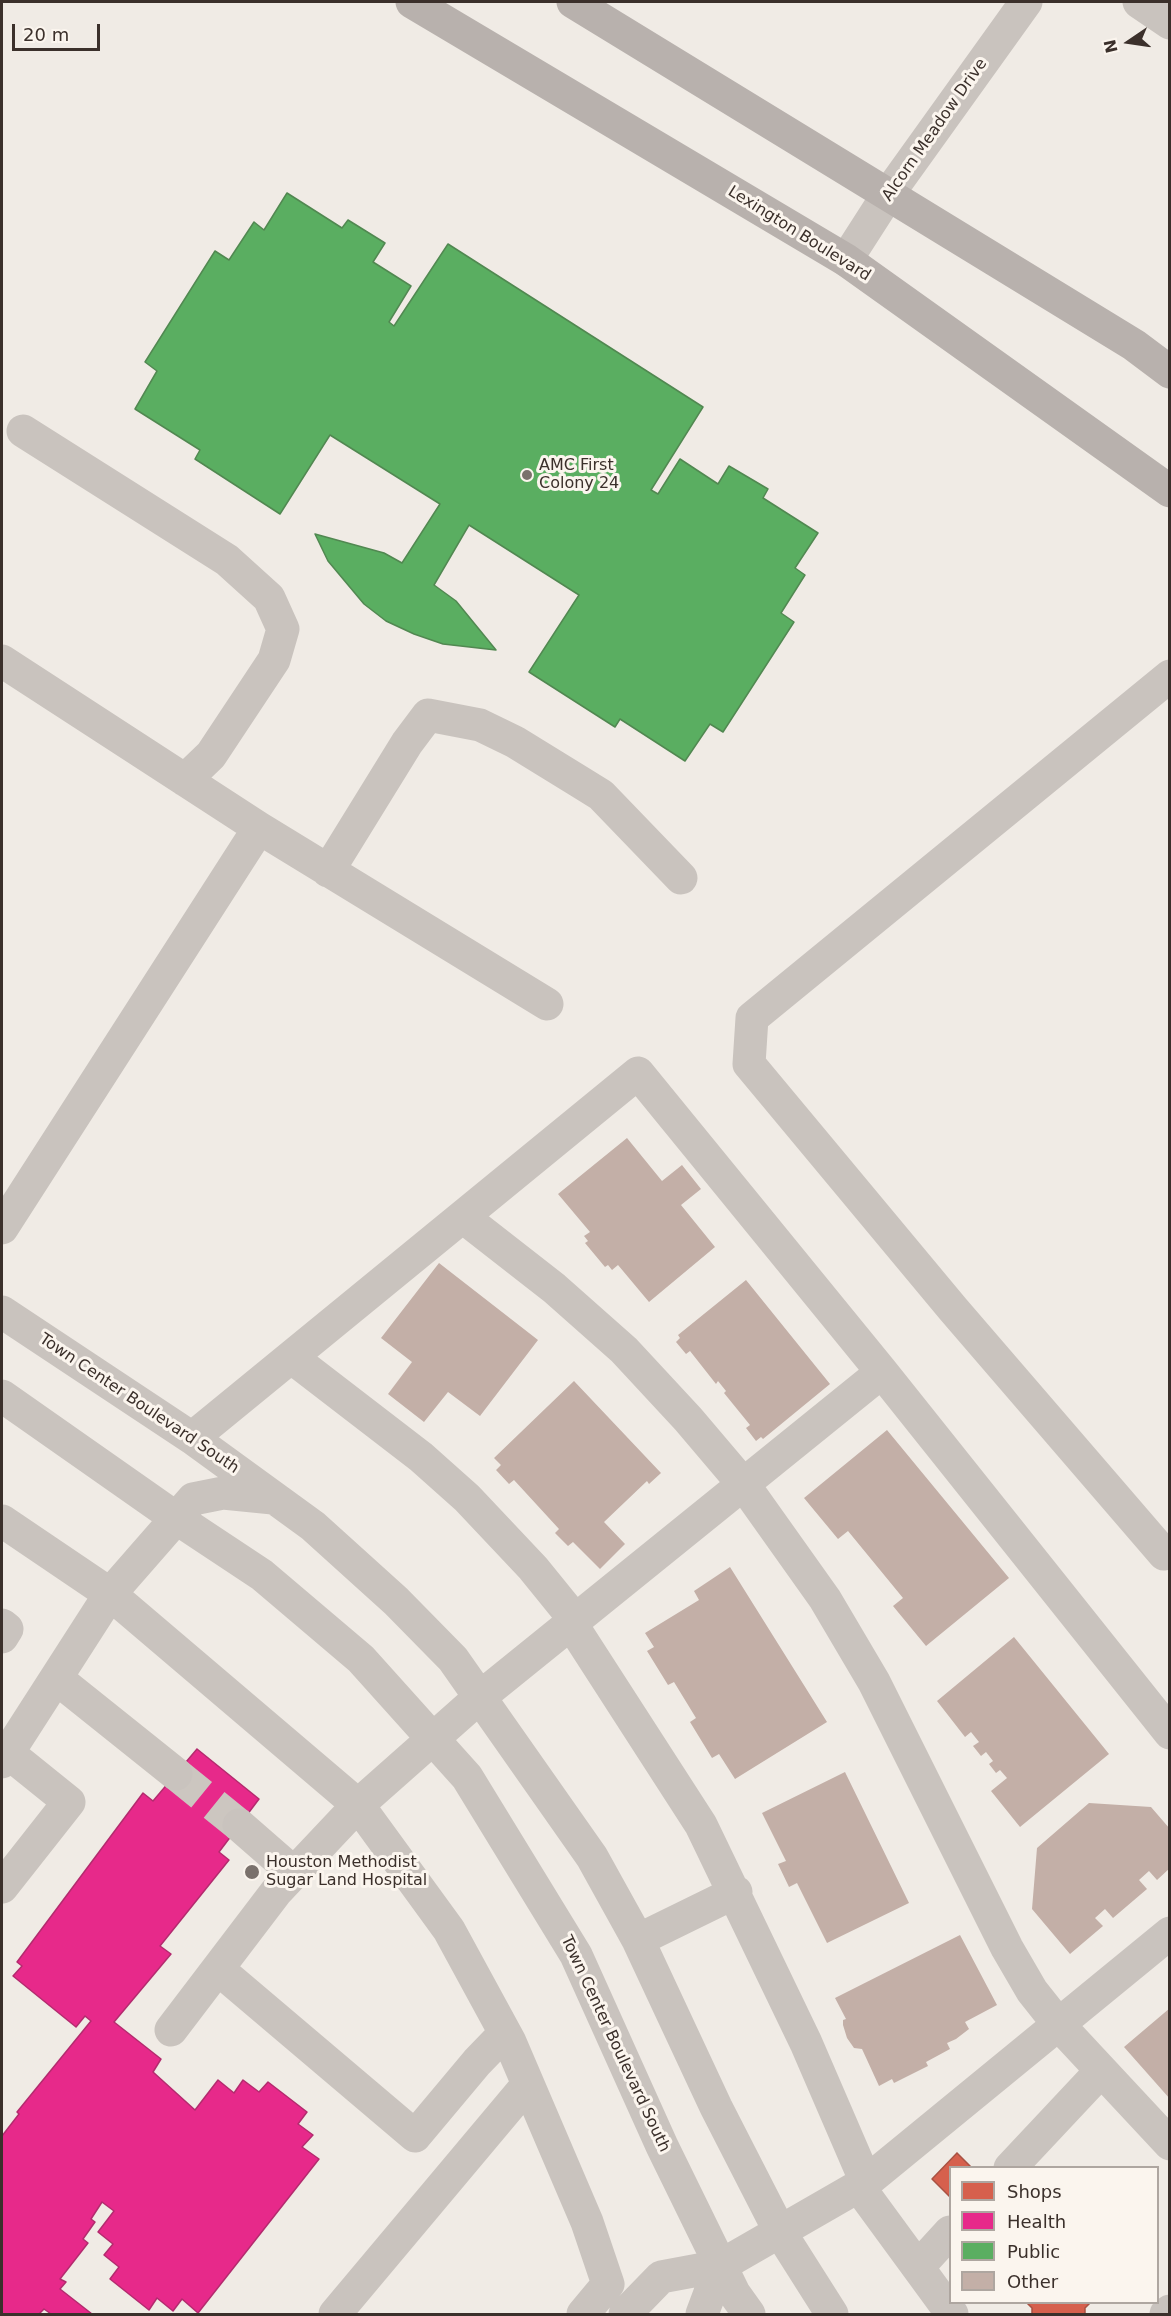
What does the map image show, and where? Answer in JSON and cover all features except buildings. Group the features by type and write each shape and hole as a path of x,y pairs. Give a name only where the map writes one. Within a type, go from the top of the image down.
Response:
{"main road":[{"name":"Lexington Boulevard","path":"412,2 846,260 1170,491"},
{"path":"573,2 889,193 1134,345 1170,372"}],"street":[{"name":"Alcorn Meadow Drive","path":"846,260 889,193 1026,2"},
{"path":"1139,2 1170,22"},
{"path":"23,431 227,560 269,598 274,608 283,629 274,660 212,755 185,780"},
{"path":"2,661 328,872 547,1004"},
{"path":"1170,676 752,1018 749,1064 953,1309 1164,1554 1170,1553"},
{"path":"328,872 407,742 428,716 480,725 515,742 601,795 681,878"},
{"path":"2,1228 259,828"},
{"path":"192,1438 638,1072 882,1372 1170,1733"},
{"path":"463,1217 554,1288 624,1350 688,1419 744,1485 825,1599 874,1682 1007,1948 1032,1991 1059,2025 1170,2144"},
{"name":"Town Center Boulevard South","path":"2,1312 192,1438 313,1526 396,1601 453,1659 592,1857 638,1940 716,2107 780,2232 832,2314"},
{"path":"291,1357 421,1457 467,1498 533,1568 574,1623 701,1825 736,1892 806,2043 862,2184 952,2314"},
{"path":"171,2030 294,1872 358,1805 480,1697 882,1372"},
{"name":"Town Center Boulevard South","path":"2,1396 176,1518 262,1575 353,1651 434,1737 467,1777 576,1955 662,2146 720,2266 749,2314"},
{"name":"Town Center Boulevard South","path":"176,1518 193,1498 223,1493 275,1498"},
{"path":"2,1887 69,1802 3,1754 56,1678 110,1594 176,1518"},
{"path":"2,1521 110,1594 358,1805 449,1930 505,2033 528,2084 587,2222 608,2284 583,2314"},
{"path":"2,1625 7,1629 2,1637"},
{"path":"56,1678 176,1774"},
{"path":"239,1825 294,1872"},
{"path":"638,1940 736,1892"},
{"path":"625,2314 661,2277 720,2266 862,2184 1170,1933"},
{"path":"218,1969 415,2136 477,2062 505,2033"},
{"path":"1012,2166 1101,2071"},
{"path":"335,2314 528,2084"},
{"path":"918,2267 949,2234"},
{"path":"702,2314 720,2266"},
{"path":"1166,2314 1170,2311"}],"tunnel":[{"path":"176,1774 239,1825"}],"place":[{"name":"AMC First Colony 24","path":"527,475"},
{"name":"Houston Methodist Sugar Land Hospital","path":"252,1872"}]}
